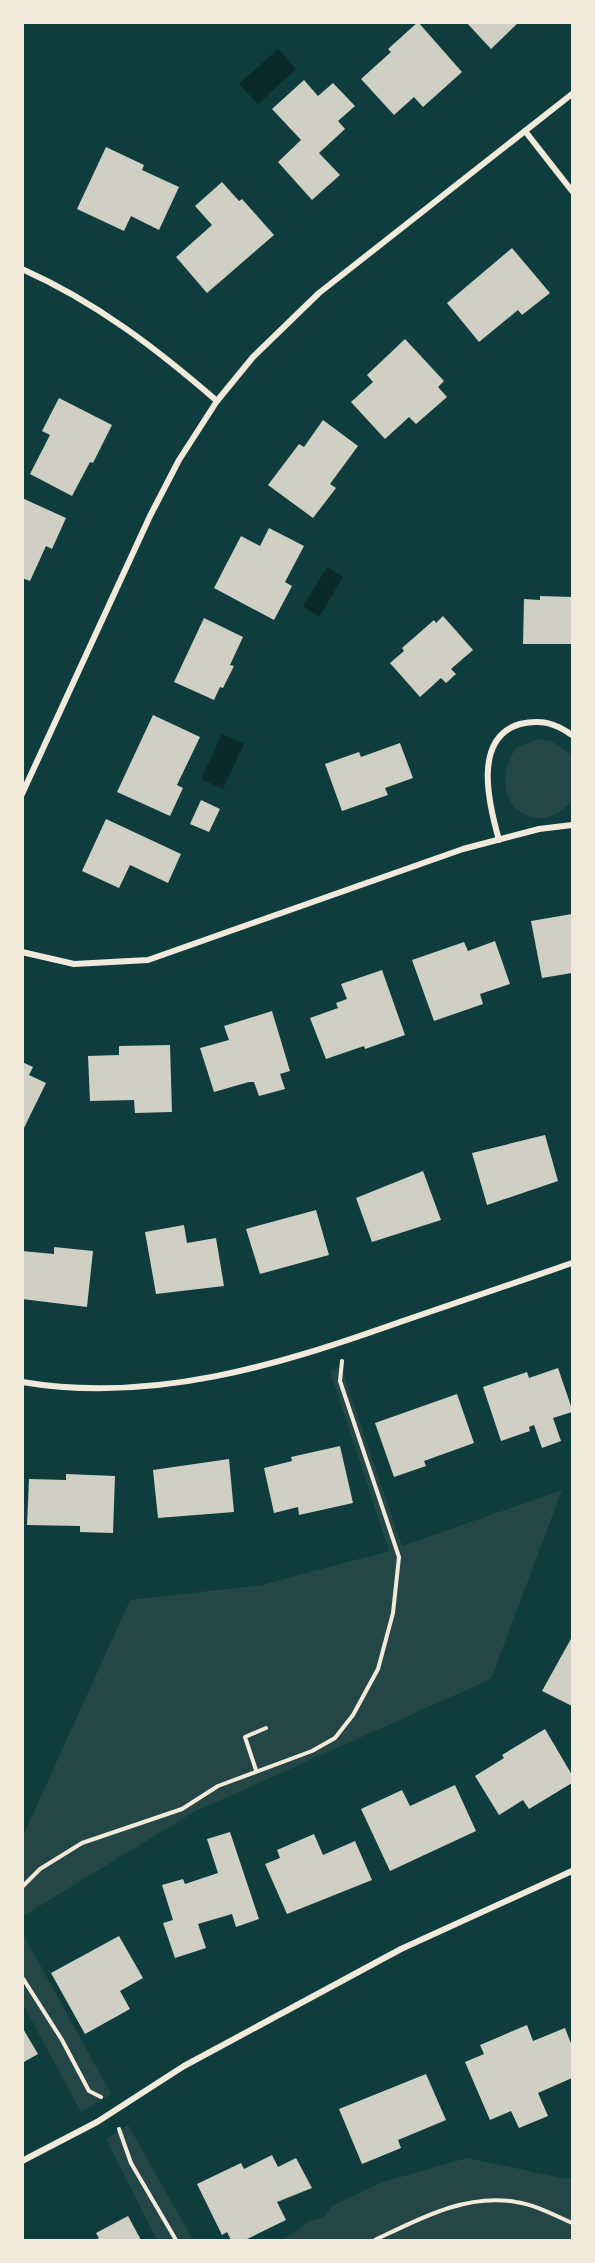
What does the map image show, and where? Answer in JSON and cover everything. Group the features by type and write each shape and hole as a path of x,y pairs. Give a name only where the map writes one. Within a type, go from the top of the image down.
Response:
{"street":[{"path":"22,794 150,516 179,460 217,401 253,357 319,293 573,94"},
{"path":"525,132 573,191"},
{"path":"22,269 102,311 161,353 217,401"},
{"path":"500,840 490,807 488,765 496,741 511,727 536,720 556,724 573,735"},
{"path":"22,952 74,964 148,960 463,849 573,825"},
{"path":"22,1382 99,1388 166,1385 232,1375 298,1358 573,1263"},
{"path":"22,2161 111,2113 184,2066 402,1949 573,1871"}],"path":[{"path":"22,1887 40,1869 82,1843 182,1809 218,1786 312,1751 335,1738 353,1715 378,1669 393,1613 399,1557 340,1381 343,1365 336,1345"},
{"path":"256,1770 245,1737 266,1728"},
{"path":"22,1977 62,2040 89,2091 101,2098 111,2113 125,2141 131,2163 176,2241"},
{"path":"375,2241 431,2214 490,2199 517,2202 573,2223"}],"shaded area":[{"path":"278,49 296,69 258,104 239,84"},
{"path":"327,567 343,577 319,617 303,606"},
{"path":"222,734 244,744 223,789 201,779"},
{"path":"538,739 551,741 572,755 572,800 558,812 544,818 530,817 518,810 509,800 505,785 507,768 516,748"},
{"path":"341,1367 402,1546 562,1490 491,1679 194,1812 23,1916 23,1836 130,1600 262,1585 389,1551 330,1371"},
{"path":"22,1932 111,2094 81,2112 23,2004"},
{"path":"128,2125 193,2240 157,2240 106,2139"},
{"path":"467,2158 567,2179 572,2177 572,2240 282,2240 310,2221 324,2217 334,2205 383,2182"}],"building":[{"path":"418,22 462,72 423,107 414,97 394,115 361,79 391,52 388,49"},
{"path":"466,22 519,22 491,49"},
{"path":"304,80 318,96 333,83 355,106 338,121 345,129 319,153 340,175 312,200 278,162 301,140 272,109"},
{"path":"106,147 144,165 142,170 179,187 159,230 131,216 124,231 77,209"},
{"path":"222,182 239,201 242,199 274,235 207,293 176,257 212,225 195,206"},
{"path":"512,248 550,293 522,315 518,310 479,342 447,303"},
{"path":"405,339 444,381 438,387 447,397 416,424 409,417 385,439 351,402 373,382 367,375"},
{"path":"59,398 112,425 93,463 90,462 72,496 30,474 50,435 42,431"},
{"path":"323,420 358,446 330,484 336,488 313,518 268,485 299,444 304,447"},
{"path":"22,498 66,518 52,549 46,546 30,581 22,578"},
{"path":"269,528 304,546 285,582 292,586 274,620 214,588 241,536 260,546"},
{"path":"540,596 572,597 572,644 523,644 524,599 540,600"},
{"path":"443,616 473,650 451,669 456,674 446,683 441,678 420,697 390,663 404,651 402,648 434,620 436,623"},
{"path":"204,618 243,637 230,665 234,666 214,700 174,682"},
{"path":"153,715 200,737 177,785 183,788 170,816 117,792"},
{"path":"400,743 413,778 385,788 388,795 342,811 325,764 359,752 361,757"},
{"path":"201,800 220,809 209,832 190,824"},
{"path":"106,819 181,854 168,883 130,865 119,888 82,871"},
{"path":"572,914 572,973 542,978 531,921"},
{"path":"495,941 510,984 480,994 483,1004 434,1021 412,960 464,942 468,951"},
{"path":"382,970 405,1035 326,1059 310,1018 338,1008 336,1003 347,999 341,984"},
{"path":"272,1011 290,1071 280,1074 285,1089 259,1096 254,1082 249,1082 214,1092 200,1048 229,1040 224,1026"},
{"path":"170,1045 172,1112 135,1113 134,1100 90,1101 88,1056 119,1055 119,1046"},
{"path":"22,1062 33,1067 29,1075 46,1083 22,1132"},
{"path":"545,1135 558,1181 487,1205 472,1153"},
{"path":"423,1171 441,1220 372,1242 356,1198"},
{"path":"316,1210 329,1255 260,1274 246,1229"},
{"path":"184,1225 187,1243 216,1238 224,1286 156,1294 145,1232"},
{"path":"54,1247 93,1251 87,1307 22,1299 22,1251 54,1254"},
{"path":"558,1368 572,1409 572,1412 553,1418 561,1441 542,1448 534,1425 529,1427 530,1431 501,1441 483,1387 527,1372 529,1378"},
{"path":"457,1394 474,1443 424,1461 426,1466 394,1477 375,1423"},
{"path":"340,1446 353,1503 299,1515 298,1507 274,1513 264,1468 292,1461 291,1457"},
{"path":"229,1459 234,1512 158,1518 153,1470"},
{"path":"66,1474 115,1476 113,1533 80,1532 80,1526 27,1525 29,1479 66,1480"},
{"path":"572,1637 572,1706 542,1691"},
{"path":"545,1729 572,1775 572,1783 529,1809 523,1800 499,1815 475,1776 504,1758 502,1755"},
{"path":"455,1785 476,1831 390,1871 361,1809 402,1790 410,1806"},
{"path":"230,1832 259,1919 236,1927 232,1914 198,1924 206,1948 175,1958 163,1923 173,1920 162,1885 183,1879 185,1884 218,1873 207,1839"},
{"path":"314,1834 323,1855 355,1841 372,1880 287,1914 265,1864 280,1858 277,1850"},
{"path":"119,1936 143,1978 120,1991 130,2009 85,2034 51,1973"},
{"path":"527,2025 533,2041 565,2028 572,2046 572,2078 538,2093 548,2116 519,2128 511,2111 490,2120 465,2062 484,2054 480,2045"},
{"path":"22,2027 38,2054 22,2063"},
{"path":"426,2074 446,2120 398,2140 401,2148 362,2164 339,2109"},
{"path":"272,2155 278,2167 296,2158 312,2188 277,2202 286,2220 245,2240 231,2240 227,2232 222,2235 197,2184 241,2163 244,2169"},
{"path":"128,2216 141,2240 95,2240 99,2238 96,2233"}]}
